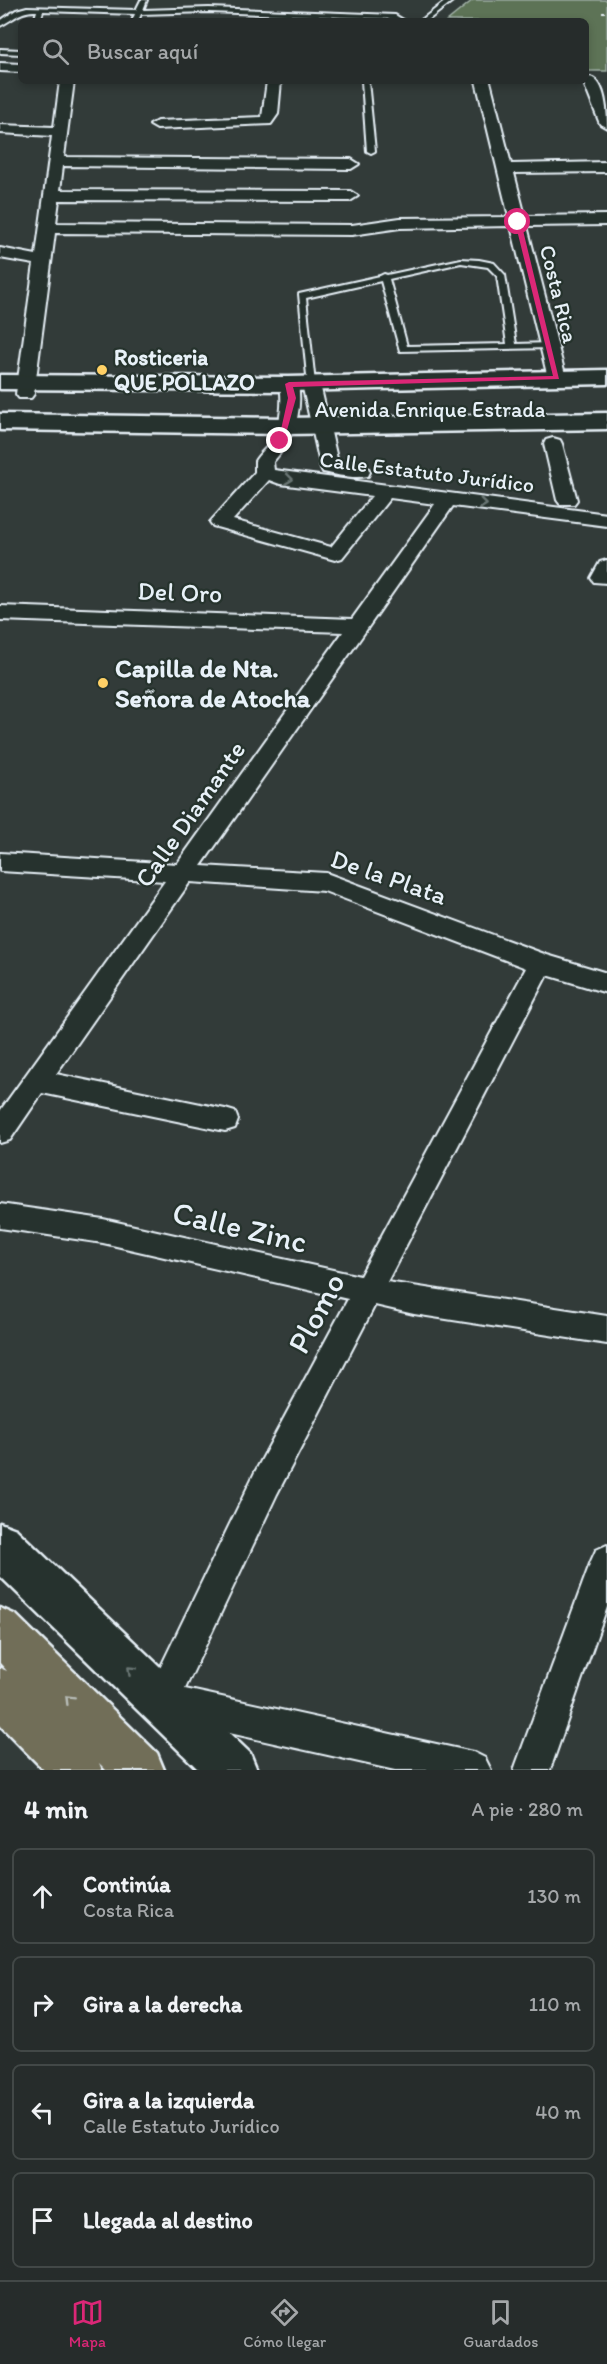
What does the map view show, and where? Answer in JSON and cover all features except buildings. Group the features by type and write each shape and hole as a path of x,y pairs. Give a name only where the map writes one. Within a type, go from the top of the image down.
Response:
{"main road":[{"path":"0,1631 140,1770"},
{"path":"0,1691 78,1770"}],"street":[{"path":"0,67 18,68"},
{"path":"589,81 607,81"},
{"path":"0,382 25,388 67,84"},
{"path":"157,125 266,121 271,114 274,84"},
{"name":"Costa Rica","path":"484,84 557,378"},
{"path":"587,84 607,124"},
{"path":"0,129 60,132"},
{"path":"56,161 351,164"},
{"path":"505,169 607,167"},
{"path":"52,195 350,196"},
{"path":"47,228 352,230 400,223 607,219"},
{"path":"0,253 43,261"},
{"path":"0,422 166,417 557,378 607,377"},
{"name":"Avenida Enrique Estrada","path":"0,394 25,388 302,404 607,408"},
{"name":"Avenida Enrique Estrada","path":"302,404 607,395"},
{"path":"302,404 607,422"},
{"path":"302,404 280,441 264,461 265,473 220,522 334,554 386,491"},
{"name":"Calle Estatuto Jurídico","path":"302,404 326,475"},
{"path":"0,410 166,417"},
{"path":"553,444 567,500"},
{"name":"Calle Estatuto Jurídico","path":"265,473 280,478 326,475 607,506"},
{"name":"Calle Estatuto Jurídico","path":"326,475 386,491 607,520"},
{"name":"Calle Diamante","path":"0,1132 448,499"},
{"name":"Del Oro","path":"0,613 358,626"},
{"name":"De la Plata","path":"0,862 326,882 541,963 607,983"},
{"name":"Plomo","path":"162,1701 266,1483 541,963"},
{"path":"36,1081 225,1120"},
{"name":"Calle Zinc","path":"0,1216 103,1231 414,1301 607,1330"},
{"path":"0,1545 232,1770"},
{"path":"532,1770 607,1561"},
{"path":"162,1701 472,1770"}],"lane":[{"path":"136,18 144,0"},
{"path":"427,18 451,0"},
{"path":"38,18 41,9"},
{"path":"3,22 18,11 41,9 139,12 209,10 397,18"},
{"path":"3,22 18,23"},
{"path":"0,51 18,52"},
{"path":"365,84 371,151"},
{"path":"302,404 302,296 384,276 461,261 491,265 501,275 512,347"},
{"path":"384,276 403,350 549,346"}],"path":[{"path":"602,12 607,12"}],"green space":[{"path":"473,0 607,0 607,71 589,71 589,18 451,18"}],"place":[{"name":"Rosticeria QUE POLLAZO","path":"102,370"},
{"name":"Capilla de Nta. Señora de Atocha","path":"103,683"}],"route":[{"path":"280,441 292,398 289,384 557,378 518,222"}]}
